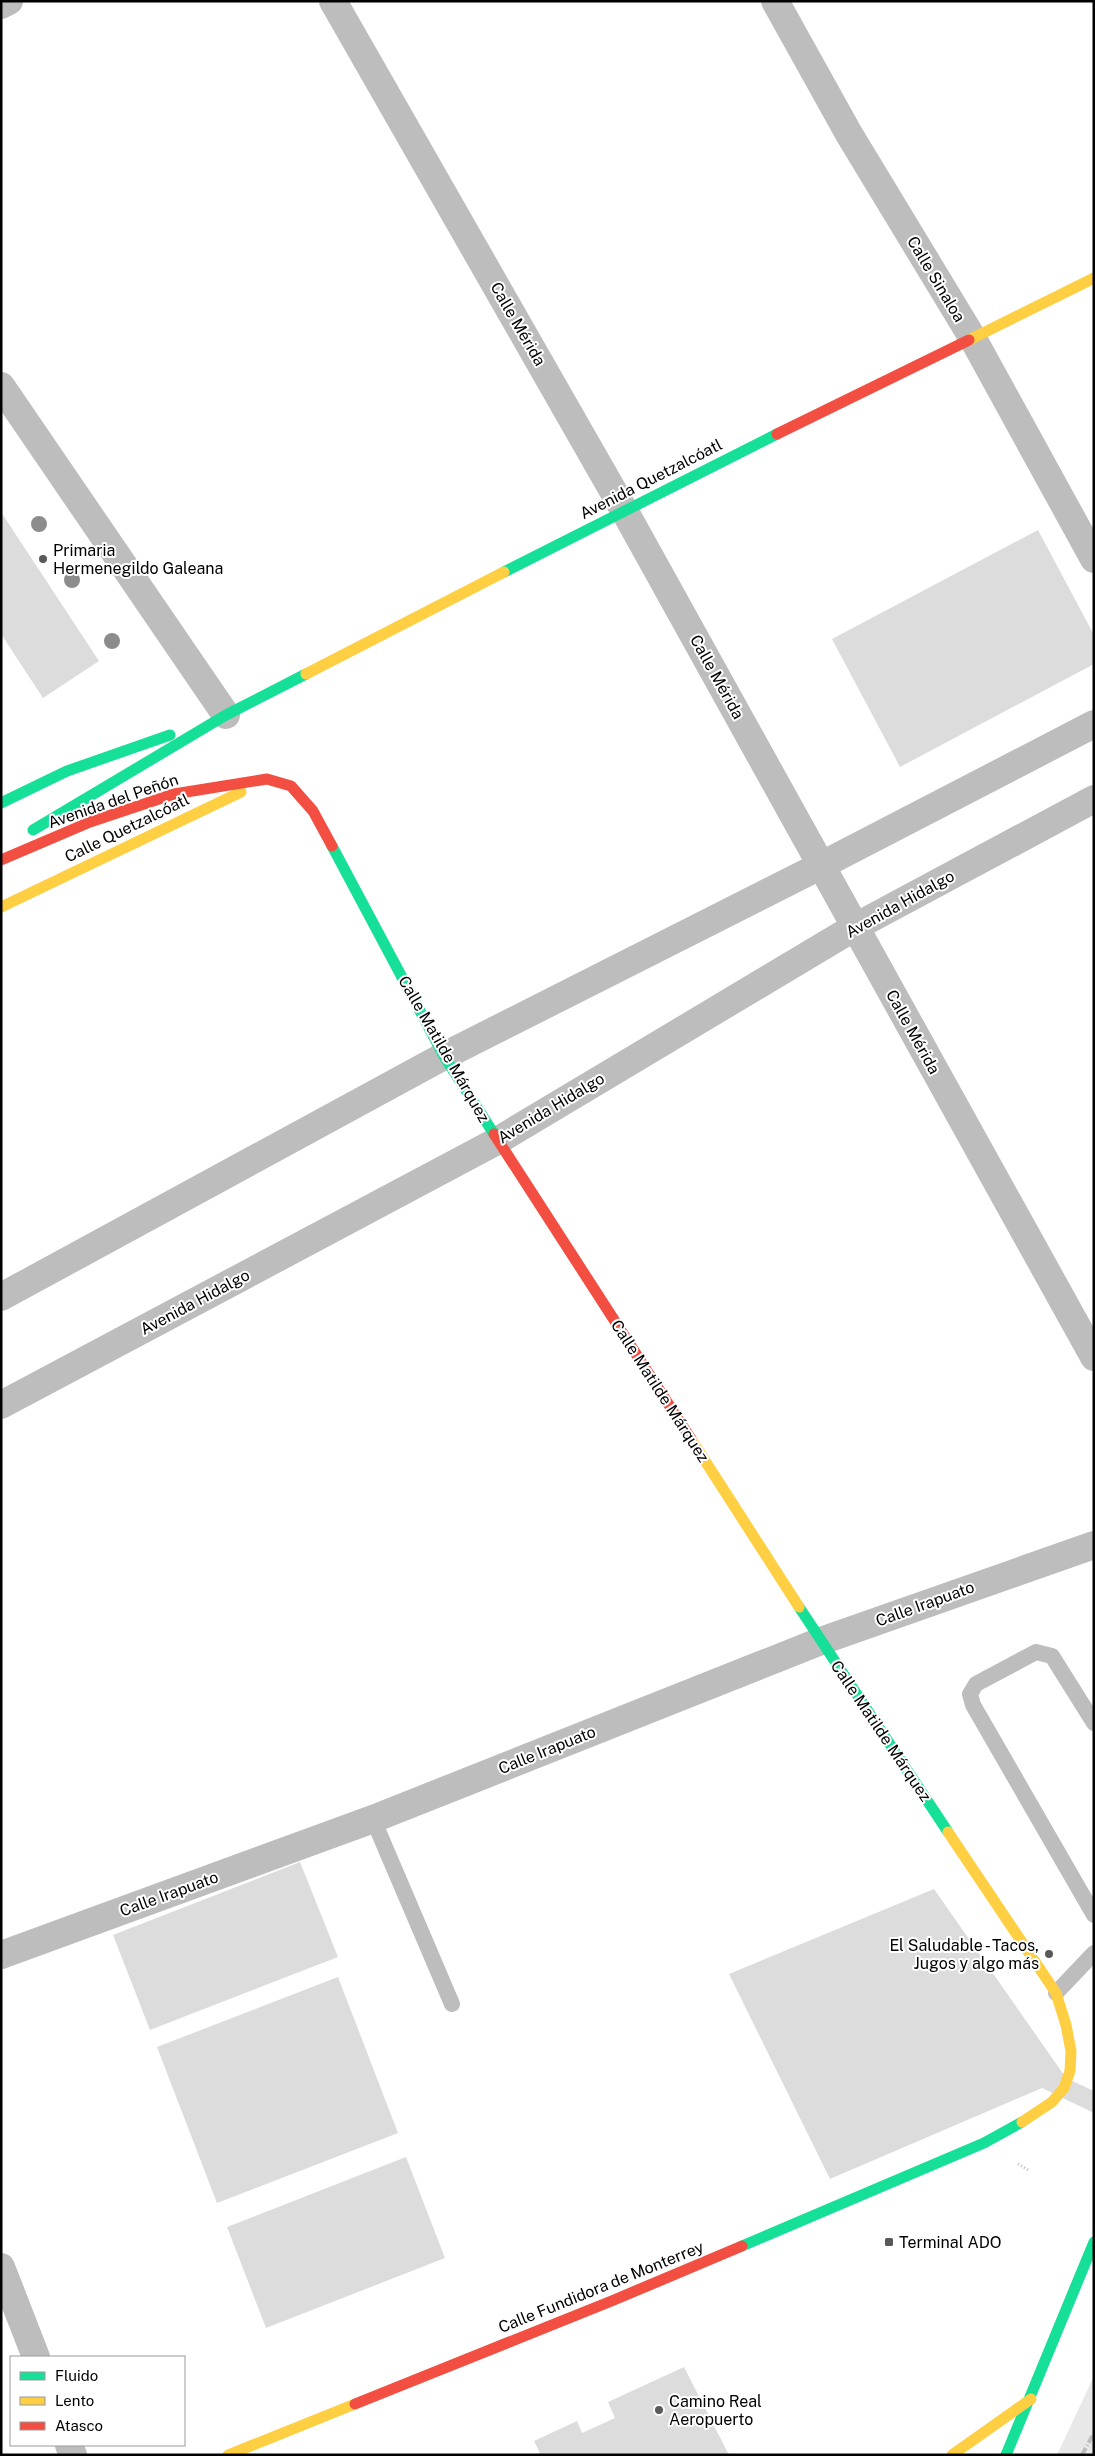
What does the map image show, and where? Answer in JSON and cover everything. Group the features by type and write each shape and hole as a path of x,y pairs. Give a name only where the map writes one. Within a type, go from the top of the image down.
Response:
{"street":[{"path":"1,5 9,1"},
{"name":"Calle Mérida","path":"333,1 624,510 1094,1357"},
{"name":"Calle Sinaloa","path":"775,1 849,134 972,337 1094,559"},
{"name":"Avenida Quetzalcóatl","path":"226,715 624,510 1094,278"},
{"path":"1,386 226,715 67,771 1,803"},
{"name":"Avenida del Peñón","path":"1,849 226,715"},
{"path":"1,1297 444,1056 820,866 1094,724"},
{"name":"Avenida del Peñón","path":"1,860 90,822 174,794 267,779"},
{"name":"Calle Quetzalcóatl","path":"1,907 267,779"},
{"name":"Calle Matilde Márquez","path":"267,779 291,786 312,811 444,1056 822,1641 1059,2000 1068,2025 1073,2052 1067,2084 1047,2107 1033,2118 984,2143"},
{"name":"Avenida Hidalgo","path":"1,1405 498,1140 855,927 1094,799"},
{"name":"Calle Irapuato","path":"1,1955 373,1819 822,1641 1094,1545"},
{"name":"Calle Fundidora de Monterrey","path":"228,2455 614,2300 984,2143"},
{"path":"1006,2455 1031,2399 1094,2242"},
{"path":"1,2266 36,2356"},
{"path":"952,2455 1031,2399"}],"lane":[{"path":"1094,1723 1052,1656 1036,1652 976,1684 970,1694 973,1705 1094,1915"},
{"path":"373,1819 452,2004"},
{"path":"1059,2000 1094,1953"}],"shaded area":[{"path":"1094,2376 1094,2455 1057,2455"}],"building":[{"path":"1,512 99,661 43,698 1,634"},
{"path":"1038,530 1094,635 1094,664 900,767 832,639"},
{"path":"300,1862 338,1957 150,2030 113,1935"},
{"path":"934,1889 1066,2078 1094,2091 1094,2113 1042,2088 830,2179 729,1974"},
{"path":"338,1977 398,2133 217,2203 157,2047"},
{"path":"406,2157 445,2258 266,2328 227,2227"},
{"name":"Camino Real Aeropuerto","path":"684,2367 729,2455 536,2455 540,2453 534,2441 577,2421 582,2433 615,2418 608,2402"}],"railway":[{"path":"1082,2455 1094,2433"}],"traffic: fast":[{"path":"504,572 777,434"},
{"path":"33,830 226,715 306,674"},
{"path":"1,803 67,771 170,735"},
{"path":"332,846 444,1056 494,1134"},
{"path":"799,1607 948,1832"},
{"path":"742,2246 984,2143 1022,2122"},
{"path":"1006,2455 1094,2242"}],"traffic: slow":[{"path":"969,340 1094,278"},
{"path":"306,674 504,572"},
{"path":"1,907 241,792"},
{"path":"691,1439 799,1607"},
{"path":"948,1832 1056,1993 1066,2025 1071,2051 1070,2071 1064,2088 1052,2102 1022,2122"},
{"path":"952,2455 1031,2399"},
{"path":"228,2455 355,2404"}],"traffic: jam":[{"path":"777,434 969,340"},
{"path":"1,860 90,822 174,794 267,779 291,786 313,811 332,846"},
{"path":"494,1134 691,1439"},
{"path":"355,2404 614,2300 742,2246"}],"place":[{"name":"Primaria Hermenegildo Galeana","path":"43,559"},
{"name":"El Saludable - Tacos, Jugos y algo más","path":"1049,1954"},
{"name":"Terminal ADO","path":"889,2242"},
{"name":"Camino Real Aeropuerto","path":"659,2410"}]}
